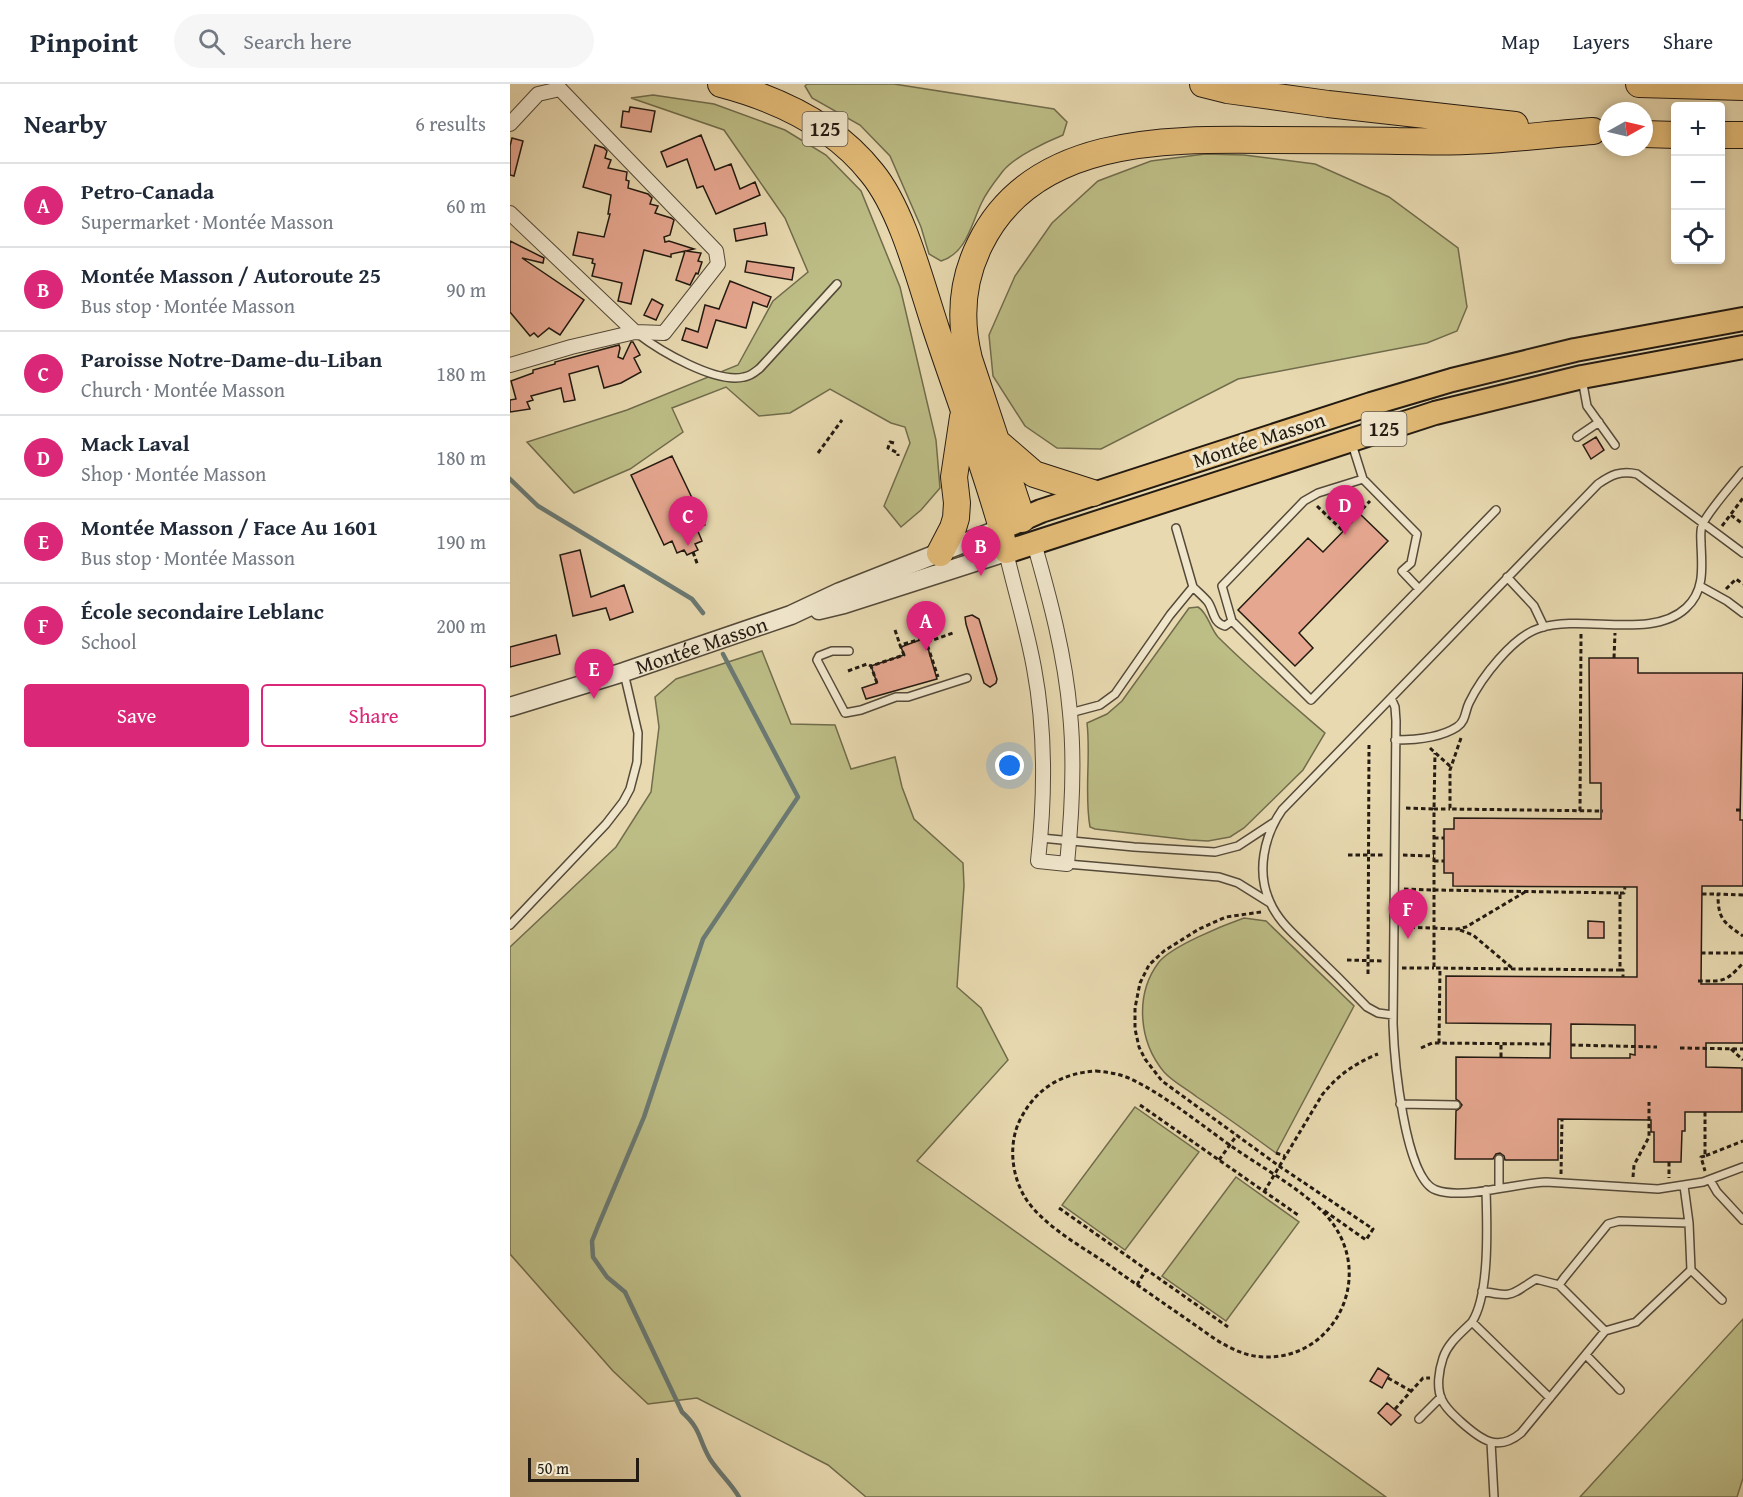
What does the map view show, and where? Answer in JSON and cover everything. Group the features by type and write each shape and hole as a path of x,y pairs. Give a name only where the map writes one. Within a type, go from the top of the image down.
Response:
{"highway":[{"name":"125","path":"721,84 774,102 822,128 855,153 879,181 897,215 964,414 1010,533"},
{"path":"1203,84 1227,90 1404,114 1599,131"},
{"path":"1639,84 1743,87"},
{"path":"1010,533 996,442 965,342 963,312 967,281 977,250 994,221 1015,197 1048,173 1105,151 1168,141 1219,139 1466,141 1599,131"},
{"path":"1653,134 1671,135"},
{"path":"1725,135 1743,135"},
{"path":"940,553 956,518 954,477 964,414"},
{"path":"996,442 1034,474 1093,493"}],"main road":[{"name":"Montée Masson","path":"1010,533 1093,493 1360,407 1452,380 1575,350 1743,319"},
{"name":"Montée Masson","path":"1034,543 1350,439 1466,405 1582,377 1743,347"},
{"path":"1010,533 1034,543"}],"street":[{"path":"510,124 538,94 560,89 716,251 718,264 664,333 635,332 571,347 510,365"},
{"path":"510,213 635,332"},
{"path":"1010,533 1039,698 1043,755 1041,837 1038,861 1067,864 1072,770 1070,713 1058,635 1034,543"},
{"name":"Montée Masson","path":"510,707 624,672 791,615 840,592 940,553 1010,533"},
{"name":"Montée Masson","path":"791,615 844,604 1010,533"}],"lane":[{"path":"635,332 654,346 684,362 725,376 747,377 760,368 837,284"},
{"path":"1582,377 1587,406 1615,445"},
{"path":"1577,436 1599,422"},
{"path":"1350,439 1363,479 1418,534 1411,563 1402,571 1419,589"},
{"path":"1395,740 1425,738 1456,728 1466,715 1468,704 1507,650 1532,631 1570,623 1658,623 1671,619 1685,609 1696,597 1700,586 1703,523 1743,471"},
{"path":"1393,1015 1378,1013 1368,1007 1287,927 1270,903 1265,887 1264,859 1267,839 1273,823 1286,805 1598,484 1614,474 1630,472 1637,474 1743,553"},
{"path":"1363,479 1318,493 1304,501 1222,586 1232,621 1311,700 1496,510"},
{"path":"1176,528 1193,587 1208,602 1216,621 1225,626 1232,621"},
{"path":"1507,578 1534,606 1544,627"},
{"path":"1700,586 1743,613"},
{"path":"1070,713 1100,705 1115,694 1170,615 1193,587"},
{"path":"849,651 832,651 819,656 817,660 845,713 861,710 896,697 908,697 967,678"},
{"path":"510,925 606,824 630,789 637,762 638,733 624,672"},
{"path":"1391,698 1396,712 1394,1064 1400,1104 1420,1172 1428,1186 1441,1191 1486,1190 1538,1182 1563,1182 1645,1189 1684,1186 1710,1180 1743,1167"},
{"path":"1041,837 1134,847 1215,852 1238,846 1273,823"},
{"path":"1067,864 1219,877 1238,883 1270,903"},
{"path":"1400,1104 1456,1105"},
{"path":"1499,1160 1499,1188"},
{"path":"1710,1180 1717,1192 1743,1220"},
{"path":"1684,1186 1689,1223 1691,1270 1722,1300"},
{"path":"1486,1190 1486,1243 1482,1292 1476,1316 1449,1346 1442,1360 1439,1381 1441,1397 1447,1408 1481,1439 1491,1442 1508,1441 1516,1437 1605,1330 1636,1322 1691,1270"},
{"path":"1559,1285 1608,1224 1618,1221 1689,1223"},
{"path":"1482,1292 1513,1295 1536,1279 1559,1285 1605,1330"},
{"path":"1472,1322 1550,1398"},
{"path":"1586,1355 1620,1390"},
{"path":"1419,1419 1441,1397"},
{"path":"1491,1442 1494,1497"}],"path":[{"path":"818,453 842,420"},
{"path":"894,443 890,442 888,448 898,453 898,456"},
{"path":"1313,502 1342,531 1377,493"},
{"path":"1722,526 1743,498"},
{"path":"1731,515 1743,524"},
{"path":"693,552 698,566"},
{"path":"1725,589 1730,587 1736,579 1743,584"},
{"path":"848,671 904,655 895,630"},
{"path":"927,642 953,633"},
{"path":"1574,633 1581,633 1580,810"},
{"path":"1614,633 1614,658"},
{"path":"900,645 925,638 940,681"},
{"path":"871,666 877,683"},
{"path":"1450,809 1451,767 1461,736"},
{"path":"1368,975 1369,745"},
{"path":"1429,747 1451,767"},
{"path":"1434,968 1435,753"},
{"path":"1395,807 1603,811"},
{"path":"1736,810 1743,810"},
{"path":"1434,838 1444,838"},
{"path":"1348,855 1377,855"},
{"path":"1434,861 1444,861"},
{"path":"1394,889 1624,893 1625,887"},
{"path":"1394,927 1457,929 1466,927 1527,891"},
{"path":"1620,893 1620,970"},
{"path":"1702,894 1743,895"},
{"path":"1718,894 1719,915 1743,936"},
{"path":"1261,912 1226,918 1199,929 1164,951 1149,965 1144,974 1135,1008 1137,1038 1145,1059 1162,1081 1279,1166 1373,1229 1366,1240 1154,1092 1116,1073 1086,1072 1063,1077 1044,1088 1030,1102 1020,1119 1014,1138 1015,1171 1027,1200 1062,1233 1215,1339 1236,1351 1266,1357 1286,1355 1320,1338 1338,1317 1347,1298 1350,1274 1348,1255 1340,1234 1326,1215 1308,1200"},
{"path":"1457,929 1473,935 1514,969"},
{"path":"1701,953 1743,953"},
{"path":"1347,960 1377,961"},
{"path":"1698,981 1723,981 1728,979 1743,963"},
{"path":"1394,967 1623,970 1623,977"},
{"path":"1439,1043 1440,968"},
{"path":"1439,1000 1446,1000"},
{"path":"1421,1048 1432,1043 1551,1044"},
{"path":"1500,1057 1501,1044"},
{"path":"1571,1045 1657,1047"},
{"path":"1680,1048 1743,1048"},
{"path":"1730,1048 1743,1060"},
{"path":"1264,1192 1332,1083 1352,1067 1378,1054"},
{"path":"1633,1179 1634,1165 1649,1137 1649,1102"},
{"path":"1140,1105 1200,1150 1220,1160 1237,1175 1298,1215"},
{"path":"1705,1112 1705,1156"},
{"path":"1562,1119 1562,1160"},
{"path":"1220,1160 1237,1135"},
{"path":"1699,1173 1706,1172 1701,1157 1743,1142"},
{"path":"1276,1153 1285,1156"},
{"path":"1669,1162 1668,1179 1680,1178"},
{"path":"1059,1208 1228,1327"},
{"path":"1137,1285 1146,1270"},
{"path":"1388,1378 1411,1391"},
{"path":"1395,1409 1423,1378"}],"green space":[{"path":"807,84 894,84 1054,109 1067,122 1063,135 1022,155 1003,171 984,198 962,245 957,252 941,261 929,254 921,227 890,156 860,125 812,98 805,86"},
{"path":"653,95 714,104 785,130 826,155 861,191 900,287 936,440 940,488 921,510 901,527 884,506 910,443 905,427 891,423 830,389 790,413 759,416 726,387 672,408 683,432 630,469 574,493 527,442 627,410 738,365 773,301 808,272 785,218 724,130 631,98"},
{"path":"1205,154 1244,155 1315,164 1389,197 1458,248 1467,307 1457,331 1427,343 1238,379 1101,449 1057,448 1025,426 993,376 989,335 1015,276 1052,223 1098,181 1151,161"},
{"path":"1198,607 1218,637 1325,733 1303,770 1244,828 1230,837 1208,841 1190,840 1090,827 1087,723 1107,714 1122,701 1189,608"},
{"path":"762,651 791,724 835,725 851,769 895,757 902,787 914,819 963,863 964,886 957,987 981,1008 1008,1060 917,1161 1386,1497 866,1497 828,1465 697,1398 648,1404 613,1371 510,1254 510,947 616,847 651,792 659,727 655,697 676,679"},
{"path":"1244,918 1266,921 1354,1006 1276,1153 1164,1072 1149,1047 1145,1033 1143,1003 1151,975 1159,962 1186,943"},
{"path":"1135,1107 1199,1152 1125,1250 1062,1205"},
{"path":"1236,1177 1299,1222 1226,1321 1162,1276"},
{"path":"1743,1319 1743,1478 1737,1497 1580,1497"}],"building":[{"path":"630,107 655,111 651,132 621,127 623,111 629,112"},
{"path":"701,135 715,170 731,164 740,189 755,182 760,195 716,214 703,186 697,188 687,159 667,167 661,152"},
{"path":"512,138 523,141 514,176 510,175"},
{"path":"595,145 607,151 605,158 611,160 608,168 627,172 628,188 648,194 652,198 650,204 658,206 655,213 674,220 670,235 664,237 665,242 669,241 694,249 686,251 701,253 698,261 702,262 698,274 696,273 690,285 676,280 685,251 671,254 671,257 644,250 631,304 618,301 622,283 592,276 595,264 592,263 593,259 573,255 578,232 604,237 610,214 608,214 611,195 583,187"},
{"path":"765,223 767,235 736,241 734,229"},
{"path":"510,241 544,258 543,263 522,258 584,300 560,335 549,328 538,337 534,333 530,336 510,312"},
{"path":"747,261 794,268 792,280 745,272"},
{"path":"730,281 771,297 767,307 753,302 746,328 716,320 707,348 682,340 686,328 698,332 705,305 719,309"},
{"path":"652,299 663,305 656,320 644,315"},
{"path":"631,342 640,355 634,358 641,372 621,383 604,388 598,366 569,374 575,400 564,402 561,388 531,396 533,400 527,402 530,409 510,412 510,400 516,399 511,381 533,373 533,370 555,364 555,362 619,345 618,357 623,359"},
{"path":"1596,437 1604,450 1591,459 1583,445"},
{"path":"672,456 705,525 697,529 702,541 695,544 698,550 687,555 684,550 677,553 672,541 664,545 631,475"},
{"path":"1360,514 1388,541 1299,633 1313,648 1295,666 1238,610 1308,538 1323,552"},
{"path":"580,550 591,597 624,585 633,612 610,620 606,608 573,616 560,555"},
{"path":"972,615 979,619 997,679 996,683 990,687 984,683 966,624 965,617"},
{"path":"556,635 560,654 510,667 510,647"},
{"path":"925,638 937,679 866,699 862,688 877,683 871,666 904,655 901,647"},
{"path":"1589,658 1638,658 1638,673 1743,673 1740,820 1743,820 1743,886 1702,886 1701,984 1743,984 1743,1043 1706,1043 1706,1067 1742,1068 1742,1112 1685,1112 1681,1162 1654,1162 1654,1132 1651,1132 1651,1120 1558,1119 1558,1160 1505,1160 1500,1153 1496,1154 1493,1159 1455,1159 1456,1111 1462,1105 1456,1099 1456,1057 1550,1058 1551,1024 1446,1023 1446,976 1637,977 1637,887 1453,886 1453,873 1444,873 1444,829 1454,829 1454,818 1601,819 1601,783 1590,783","holes":["1571,1024 1635,1025 1635,1055 1630,1054 1630,1058 1571,1058"]},
{"path":"1588,921 1604,922 1604,938 1588,938"},
{"path":"1378,1368 1389,1375 1382,1388 1370,1381"},
{"path":"1387,1403 1401,1415 1391,1425 1378,1413"}],"waterway":[{"path":"510,479 538,506 692,599 703,613"},
{"path":"723,654 798,797 703,939 644,1117 592,1241 593,1257 607,1277 625,1292 682,1412 696,1430 710,1459 739,1497"}],"place":[{"name":"Mack Laval","path":"1345,535"},
{"name":"Paroisse Notre-Dame-du-Liban","path":"688,546"},
{"name":"Montée Masson / Autoroute 25","path":"981,576"},
{"name":"Petro-Canada","path":"926,651"},
{"name":"Montée Masson / Face Au 1601","path":"594,699"},
{"name":"École secondaire Leblanc","path":"1408,939"}]}
